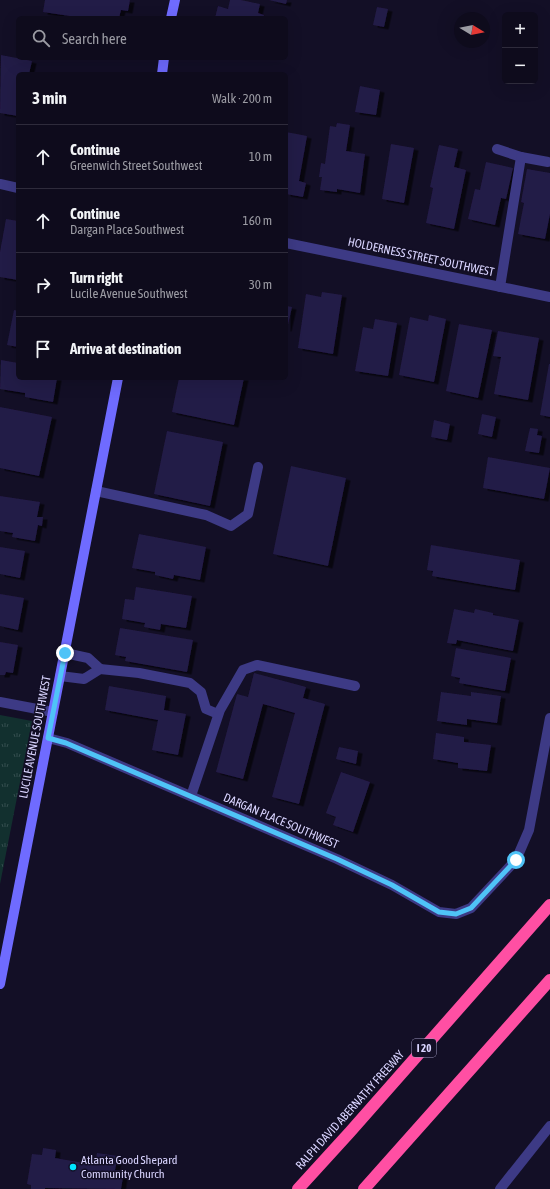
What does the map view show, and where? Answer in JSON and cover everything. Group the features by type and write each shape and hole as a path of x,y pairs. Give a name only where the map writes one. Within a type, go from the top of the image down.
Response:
{"highway":[{"name":"RALPH DAVID ABERNATHY FREEWAY","path":"298,1189 550,905"},
{"path":"364,1189 550,980"}],"street":[{"path":"171,16 175,0"},
{"path":"162,72 164,60"},
{"path":"497,149 521,157 548,162"},
{"path":"500,287 521,157"},
{"path":"0,184 16,188"},
{"name":"HOLDERNESS STREET SOUTHWEST","path":"288,243 550,297"},
{"name":"LUCILE AVENUE SOUTHWEST","path":"0,984 118,380"},
{"path":"96,491 206,515 231,526 248,514 258,467"},
{"path":"65,653 88,658 100,669 139,673 190,683 201,692 206,709 218,714"},
{"path":"191,796 218,714 243,670 257,665 355,686"},
{"path":"60,676 84,679 100,669"},
{"path":"0,702 53,712"},
{"name":"DARGAN PLACE SOUTHWEST","path":"48,738 66,743 337,859 379,878 439,912 456,914 471,908 516,860 529,830 550,718"},
{"path":"500,1189 550,1126"}],"green space":[{"path":"0,715 32,721 0,884"}],"building":[{"path":"45,0 130,0 128,11 121,10 120,16 70,16 43,12"},
{"path":"230,0 241,0 260,4 258,13 264,15 216,16 218,6 228,9"},
{"path":"269,0 287,0 286,4"},
{"path":"377,7 388,9 384,27 373,25"},
{"path":"1,55 16,58 16,60 32,61 29,72 16,72 16,116 0,113"},
{"path":"360,86 380,90 376,115 355,112"},
{"path":"337,123 350,125 346,151 365,154 360,193 337,189 337,192 320,190 322,177 319,177 321,163 325,164 330,126 336,127"},
{"path":"288,132 307,136 299,181 306,183 303,197 288,194"},
{"path":"391,144 414,148 404,203 382,199"},
{"path":"439,145 458,149 454,167 466,170 454,229 426,223 433,188 430,187"},
{"path":"486,162 513,168 506,199 501,198 495,225 468,219 475,189 480,190"},
{"path":"527,169 550,173 550,214 545,239 518,234 524,203 521,202"},
{"path":"6,219 16,221 16,280 0,277 0,252"},
{"path":"322,292 342,295 333,354 298,348 306,294 321,297"},
{"path":"288,306 292,307 288,325"},
{"path":"14,310 16,310 16,347 7,345"},
{"path":"429,315 446,319 434,382 399,375 410,317 428,321"},
{"path":"375,319 397,323 388,376 355,371 363,327 373,329"},
{"path":"459,324 492,330 478,398 446,391"},
{"path":"498,331 539,338 528,400 494,394 501,357 493,356"},
{"path":"1,360 16,363 16,380 57,380 53,402 25,397 25,393 0,389"},
{"path":"550,364 550,417 540,415"},
{"path":"179,380 244,380 234,425 172,412"},
{"path":"0,407 52,417 39,476 0,468"},
{"path":"482,414 496,417 492,437 478,434"},
{"path":"434,420 450,424 447,440 431,437"},
{"path":"530,428 538,429 537,435 542,436 539,453 525,451"},
{"path":"167,431 223,442 210,506 154,494"},
{"path":"488,457 550,468 544,499 483,488"},
{"path":"291,466 346,478 328,566 273,554"},
{"path":"0,496 40,502 37,517 43,517 42,526 38,525 35,541 12,537 13,533 0,531"},
{"path":"139,534 206,547 200,580 174,575 173,579 155,575 155,572 132,568"},
{"path":"431,545 520,560 515,590 432,576 433,571 427,570"},
{"path":"0,547 25,551 20,578 0,574"},
{"path":"136,587 192,596 186,628 161,624 160,630 144,627 145,623 122,619 125,599 134,600"},
{"path":"0,594 24,598 18,630 0,626"},
{"path":"454,609 474,613 475,609 493,613 493,615 519,620 513,651 457,640 456,644 447,643"},
{"path":"120,628 193,640 187,672 125,661 126,657 115,655"},
{"path":"0,642 18,645 13,673 6,672 5,675 0,675"},
{"path":"456,648 511,658 505,691 459,683 460,678 451,676"},
{"path":"254,673 306,687 303,698 325,704 299,804 272,797 295,713 263,704 243,779 216,772 237,694 248,697"},
{"path":"109,686 166,696 164,710 186,714 178,755 152,750 158,720 105,710"},
{"path":"441,692 471,696 471,692 501,696 497,723 467,719 467,725 437,721"},
{"path":"436,733 464,737 464,742 491,745 487,771 458,768 458,763 433,759"},
{"path":"339,747 358,751 356,764 336,759"},
{"path":"341,772 370,782 353,832 333,825 336,817 326,813"},
{"name":"Atlanta Good Shepard Community Church","path":"43,1148 56,1150 55,1158 95,1165 97,1153 118,1156 115,1170 124,1171 121,1189 31,1189 31,1185 27,1184 32,1154 42,1155"}],"place":[{"name":"Atlanta Good Shepard Community Church","path":"73,1167"}],"route":[{"path":"65,653 48,738 66,743 337,859 392,885 439,912 456,914 471,908 516,860"}]}
